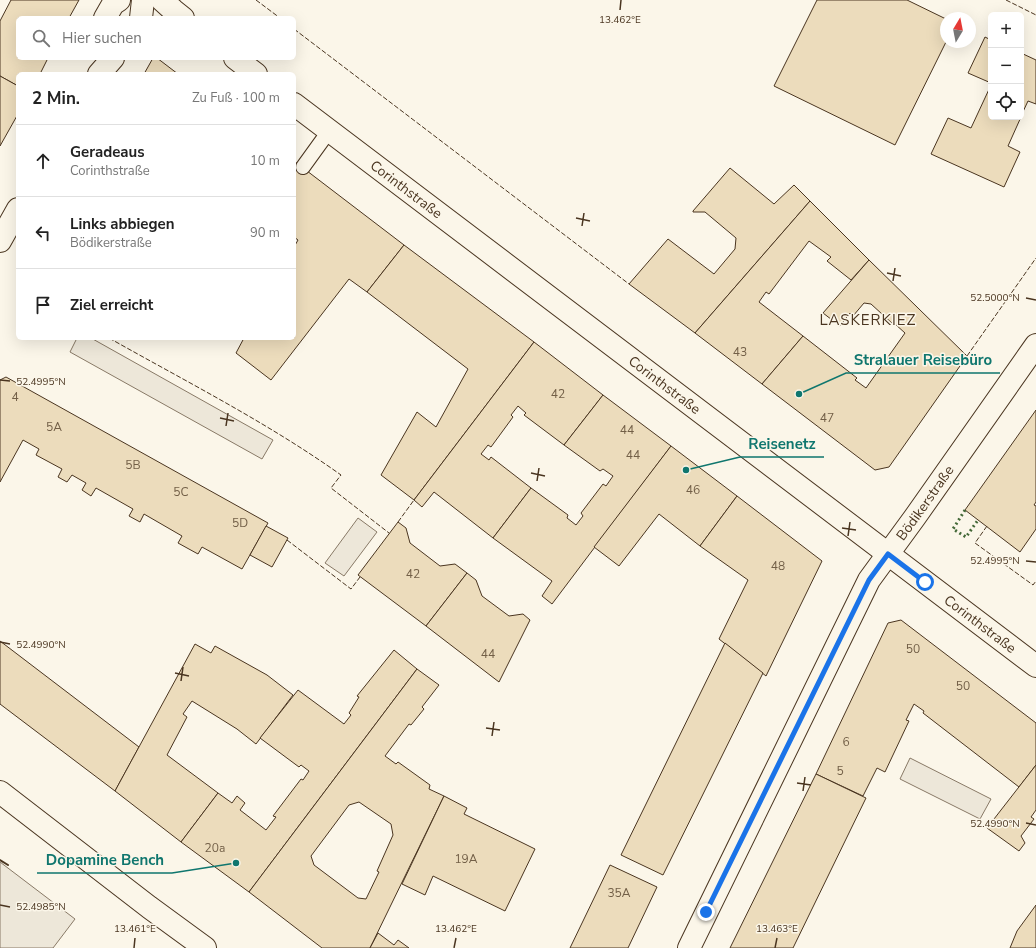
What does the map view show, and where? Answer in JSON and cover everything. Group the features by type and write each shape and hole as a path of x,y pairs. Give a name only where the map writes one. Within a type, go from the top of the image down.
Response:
{"street":[{"path":"106,16 113,4 119,0"},
{"path":"141,16 143,0"},
{"path":"162,0 180,16"},
{"path":"88,72 92,60"},
{"path":"101,72 111,60"},
{"path":"238,60 253,72"},
{"name":"Corinthstraße","path":"296,106 1036,666"},
{"path":"0,241 16,213"},
{"name":"Bödikerstraße","path":"689,948 869,580 1036,345"},
{"path":"0,792 149,907 205,948"}],"lane":[{"path":"303,167 329,131"}],"shaded area":[{"path":"76,340 95,340 273,440 262,459 70,352"},
{"path":"358,518 377,532 344,576 325,563"},
{"path":"910,758 991,799 980,819 900,779"},
{"path":"0,862 75,919 53,948 0,948"}],"building":[{"path":"11,0 79,0 70,16 16,16 16,60 47,60 41,72 16,72 16,85 0,76 0,21"},
{"path":"817,0 907,0 940,16 940,48 943,48 895,145 774,86"},
{"path":"985,37 988,38 988,82 968,73"},
{"path":"1024,54 1036,60 1036,104 1028,101 1024,110"},
{"path":"152,60 160,60 175,72 145,72"},
{"path":"0,76 16,85 16,118 0,146"},
{"path":"988,91 988,120 1020,120 1008,146 1020,152 1004,187 931,154 948,118 971,128"},
{"path":"296,163 404,245 367,292 349,279 271,380 236,353 243,340 296,340 296,244 298,240 296,238"},
{"path":"730,168 774,204 794,185 810,201 695,333 629,284 668,239 714,274 735,249 736,238 705,212 693,211"},
{"path":"810,201 869,260 851,280 827,261 831,257 809,241 769,294 766,292 759,302 803,336 762,384 695,333"},
{"path":"404,245 534,342 414,500 381,475 417,412 436,427 468,369 367,292"},
{"path":"869,260 967,356 889,467 875,470 762,384 803,336 857,378 855,380 866,388 905,333 871,304 864,303 853,316 850,313 840,326 823,313"},
{"path":"534,342 603,395 564,445 524,415 526,413 518,406 511,415 513,417 491,447 488,445 481,454 489,460 491,457 531,488 493,538 434,492 422,507 414,500"},
{"path":"6,377 268,523 242,569 202,547 198,554 178,543 182,536 144,514 140,522 129,516 133,509 96,488 91,496 82,490 86,483 72,475 67,482 58,477 62,469 36,455 39,449 23,440 0,482 0,380"},
{"path":"603,395 671,446 552,604 542,596 552,581 493,538 531,488 568,515 567,518 576,525 583,516 581,513 603,484 606,486 613,476 603,469 600,471 564,445"},
{"path":"1036,410 1036,502 1034,505 1036,506 1036,529 1020,552 965,510"},
{"path":"671,446 737,496 700,546 659,514 619,566 594,547"},
{"path":"737,496 822,561 766,676 719,639 748,580 700,546"},
{"path":"398,522 406,528 410,543 440,566 455,564 467,573 426,626 358,575"},
{"path":"266,526 288,538 272,567 250,555"},
{"path":"467,573 476,580 482,596 509,616 523,614 530,620 499,682 426,626"},
{"path":"901,620 1036,723 1036,765 1019,787 923,713 924,711 914,704 906,720 909,721 885,772 877,768 863,796 816,774 888,623"},
{"path":"0,641 139,747 115,791 0,704"},
{"path":"725,643 763,673 663,875 621,855"},
{"path":"195,644 211,653 215,646 267,675 293,695 256,744 237,729 192,701 183,714 187,717 167,755 218,793 181,842 115,791"},
{"path":"394,650 417,669 249,892 181,842 218,793 232,803 237,796 245,803 240,810 266,830 276,817 273,816 301,779 303,780 309,771 301,765 299,767 260,738 298,690 344,724 351,715 349,713 359,697 357,696"},
{"path":"417,669 439,685 422,707 424,709 411,725 409,724 385,756 396,764 398,762 430,785 429,789 444,796 370,948 322,948 249,892","holes":["359,802 391,824 393,835 377,871 379,872 366,899 358,898 314,865 311,856 349,805"]},
{"path":"1036,765 1036,810 1031,817 1034,819 1021,836 1025,843 1019,851 987,828"},
{"path":"816,774 866,798 793,948 730,948"},
{"path":"444,796 467,808 464,814 535,849 505,911 433,876 425,895 402,884"},
{"path":"610,865 657,887 628,948 570,948"},
{"path":"1036,905 1036,948 1010,948 1017,931"},
{"path":"378,933 394,945 398,940 409,948 370,948"}],"hedge":[{"path":"965,510 953,529 966,537 978,520"}],"fence":[{"path":"256,0 277,16"},
{"path":"1006,0 1036,15"},
{"path":"296,31 629,284"},
{"path":"967,356 1036,258"},
{"path":"113,340 256,420 341,475 331,488 389,533"},
{"path":"398,522 414,500"},
{"path":"987,526 975,543 1033,585 1036,581"},
{"path":"287,540 351,589 360,577"}],"wall":[{"path":"0,860 8,865"}],"place":[{"name":"Stralauer Reisebüro","path":"799,394"},
{"name":"Reisenetz","path":"686,470"},
{"name":"Dopamine Bench","path":"236,863"}],"district":[{"name":"LASKERKIEZ","path":"868,320"}],"route":[{"path":"706,912 869,580 888,554 925,582"}]}
